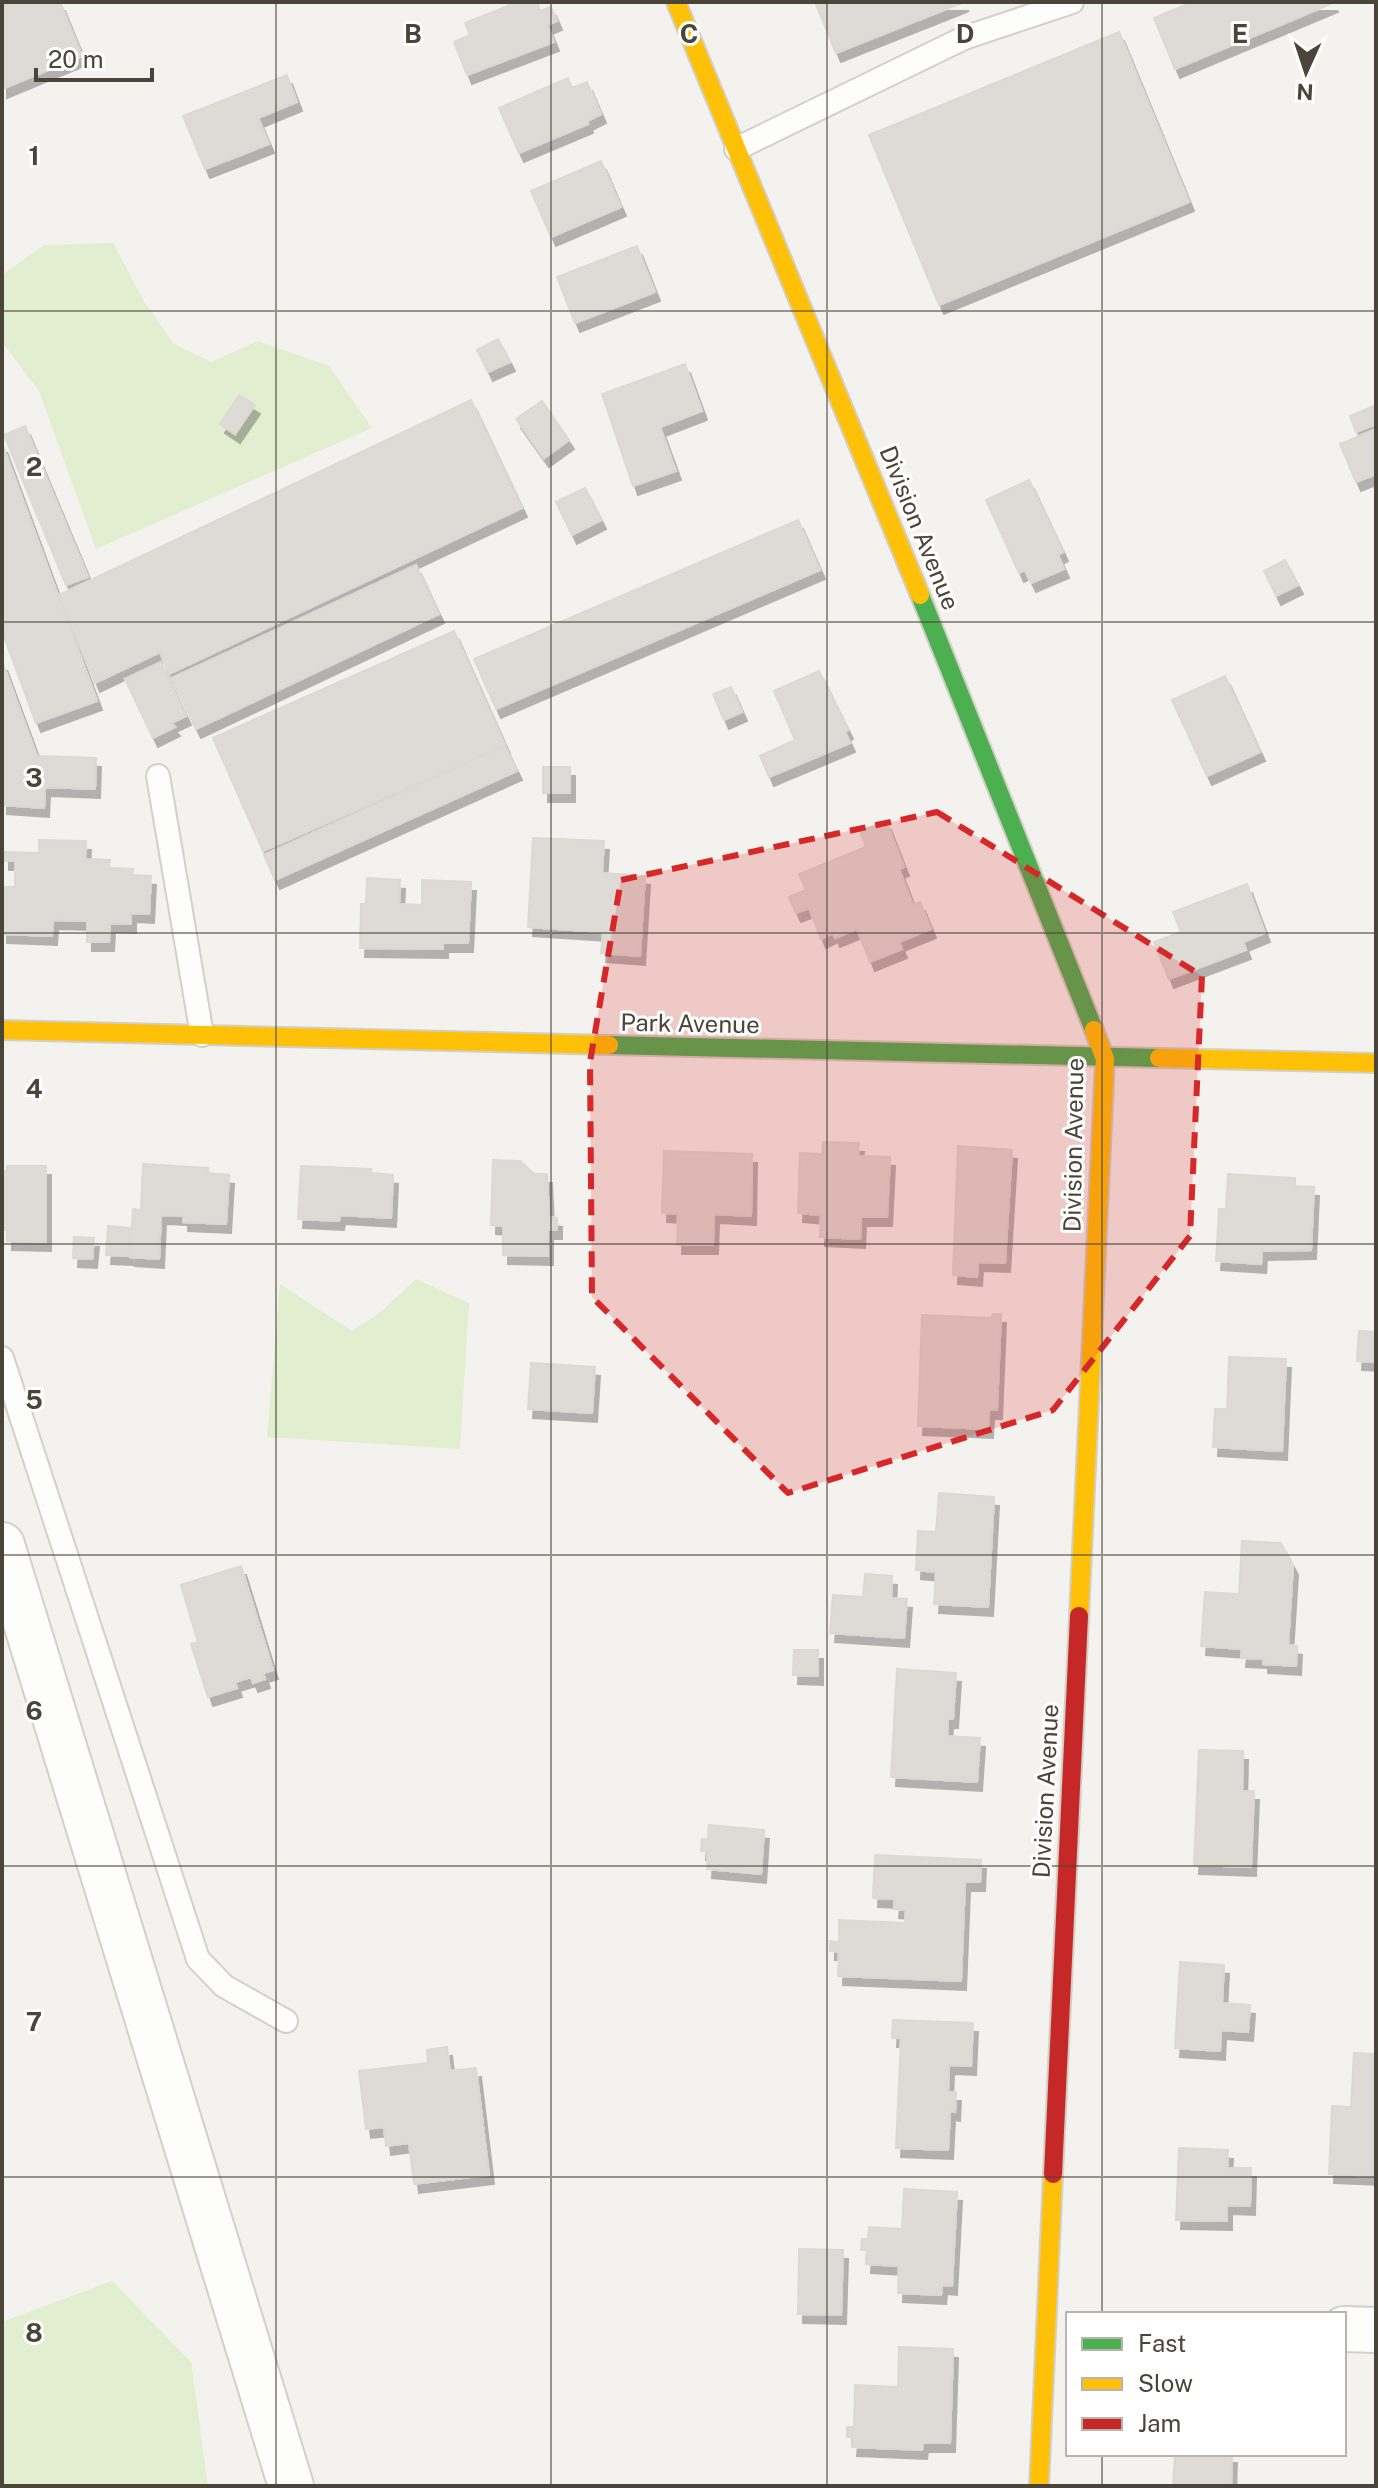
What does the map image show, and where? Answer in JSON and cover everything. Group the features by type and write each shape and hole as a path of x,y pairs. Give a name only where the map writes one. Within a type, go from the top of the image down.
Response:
{"street":[{"name":"Division Avenue","path":"676,2 876,485 1105,1059 1056,2322 1039,2486"},
{"name":"Park Avenue","path":"2,1030 1105,1059 1376,1063"},
{"path":"2,1545 291,2486"},
{"path":"1346,2329 1376,2330"}],"lane":[{"path":"736,149 964,38 1072,2"},
{"path":"158,776 202,1035"},
{"path":"2,1358 198,1959 224,1986 286,2021"}],"highlighted area":[{"path":"937,812 1202,976 1190,1236 1053,1410 788,1493 592,1297 590,1062 621,880"}],"green space":[{"path":"113,243 145,303 174,344 211,362 258,341 329,366 372,428 96,549 39,391 2,342 2,275 44,245"},
{"path":"416,1279 469,1303 460,1449 267,1437 280,1284 352,1331 381,1312"},
{"path":"112,2281 191,2362 208,2486 2,2486 2,2322"}],"building":[{"path":"2,2 60,2 82,56 2,89"},
{"path":"518,2 537,2 540,11 551,7 557,21 547,25 554,42 467,75 454,42 470,35 465,23"},
{"path":"815,2 964,2 836,53"},
{"path":"1193,2 1333,3 1175,69 1154,18"},
{"path":"1119,32 1189,202 939,305 869,135"},
{"path":"287,75 297,102 258,118 269,144 205,169 183,116"},
{"path":"568,78 572,88 587,82 601,114 587,121 588,124 519,153 499,108"},
{"path":"601,161 621,207 551,237 531,191"},
{"path":"637,246 655,292 575,323 557,277"},
{"path":"498,339 510,362 488,372 477,350"},
{"path":"685,364 702,411 660,427 676,471 633,486 602,394"},
{"path":"239,395 255,405 235,434 220,424"},
{"path":"471,400 522,508 169,674 160,652 95,683 59,595"},
{"path":"542,401 569,440 544,458 516,419"},
{"path":"1376,405 1376,424 1356,432 1350,416"},
{"path":"25,426 88,577 66,585 4,435"},
{"path":"1376,429 1376,474 1356,482 1340,444"},
{"path":"2,443 97,701 36,723 2,631"},
{"path":"1029,480 1063,552 1058,555 1064,569 1031,583 1025,570 1019,573 986,500"},
{"path":"585,488 601,520 572,535 556,502"},
{"path":"798,520 820,570 496,709 474,659"},
{"path":"1285,560 1298,585 1276,596 1264,571"},
{"path":"416,565 439,614 196,729 172,678"},
{"path":"454,631 505,745 263,851 213,738"},
{"path":"2,661 37,756 96,758 95,789 45,787 44,808 2,805"},
{"path":"161,662 186,716 171,723 175,727 153,738 125,679"},
{"path":"819,671 848,730 845,732 850,743 769,777 760,756 795,740 774,691"},
{"path":"1225,676 1260,752 1207,776 1172,700"},
{"path":"731,687 742,712 724,720 713,694"},
{"path":"505,746 517,771 275,880 264,855"},
{"path":"543,767 570,767 570,793 543,793"},
{"path":"886,821 904,867 899,869 913,905 920,902 931,929 899,942 902,949 870,962 857,929 835,938 833,933 821,939 809,908 796,913 789,897 806,890 799,874 866,847 860,831"},
{"path":"533,838 604,841 602,873 645,876 640,956 601,953 603,932 528,927"},
{"path":"39,840 86,841 85,859 110,860 109,868 133,869 132,875 151,876 149,914 131,913 131,924 110,923 109,942 87,942 87,921 53,920 52,936 2,934 2,887 15,887 15,861 4,861 4,852 39,853"},
{"path":"367,878 400,880 399,904 422,905 422,880 471,882 468,943 443,943 443,949 360,948 361,904 366,904"},
{"path":"1247,884 1265,933 1243,942 1246,950 1169,979 1154,942 1181,932 1173,912"},
{"path":"823,1142 859,1143 858,1156 890,1157 887,1217 861,1217 860,1239 820,1237 821,1215 798,1213 800,1153 822,1154"},
{"path":"958,1146 1012,1150 1005,1263 978,1262 977,1277 953,1275"},
{"path":"664,1151 752,1154 751,1216 714,1214 713,1245 677,1245 678,1214 662,1213"},
{"path":"493,1160 520,1161 534,1174 547,1174 549,1217 557,1218 557,1230 548,1230 548,1256 503,1255 503,1226 491,1225"},
{"path":"143,1164 208,1168 208,1173 229,1175 226,1224 183,1222 183,1216 161,1215 159,1259 130,1257 133,1209 141,1210"},
{"path":"7,1166 46,1166 46,1242 7,1241 7,1230 2,1230 2,1171 7,1171"},
{"path":"301,1166 371,1169 371,1173 393,1175 391,1218 340,1215 339,1221 298,1219"},
{"path":"1228,1174 1295,1178 1295,1186 1314,1187 1311,1250 1262,1251 1261,1264 1216,1261 1219,1209 1226,1209"},
{"path":"108,1226 130,1228 128,1256 106,1255"},
{"path":"74,1237 94,1238 92,1259 73,1258"},
{"path":"993,1314 1001,1314 997,1410 989,1410 988,1429 918,1426 922,1315 991,1318"},
{"path":"1359,1331 1376,1332 1376,1362 1357,1361"},
{"path":"1229,1357 1286,1359 1282,1451 1213,1447 1215,1409 1227,1409"},
{"path":"531,1363 595,1367 592,1413 528,1409"},
{"path":"939,1493 994,1497 988,1607 934,1604 936,1572 916,1570 918,1531 936,1532"},
{"path":"1242,1541 1281,1543 1293,1566 1288,1645 1297,1646 1296,1666 1263,1664 1263,1659 1241,1658 1242,1649 1201,1646 1205,1592 1239,1594"},
{"path":"241,1566 273,1670 263,1673 265,1679 253,1683 251,1677 235,1682 237,1688 208,1697 191,1644 198,1642 181,1585"},
{"path":"865,1574 892,1576 891,1598 907,1599 904,1638 830,1633 833,1595 863,1597"},
{"path":"794,1650 818,1650 818,1676 793,1675"},
{"path":"897,1669 956,1673 953,1719 948,1719 947,1736 980,1738 977,1782 891,1777"},
{"path":"1199,1750 1243,1751 1242,1791 1254,1791 1251,1867 1194,1865"},
{"path":"709,1825 764,1830 761,1874 707,1869 708,1851 701,1851 702,1839 708,1839"},
{"path":"875,1855 981,1860 980,1882 965,1882 961,1981 838,1976 839,1952 830,1951 830,1941 839,1942 839,1920 905,1923 906,1910 894,1909 895,1899 873,1898"},
{"path":"1180,1962 1224,1965 1222,2003 1250,2005 1248,2032 1221,2030 1220,2051 1175,2048"},
{"path":"893,2020 973,2023 971,2066 949,2065 948,2092 956,2092 955,2112 950,2111 948,2150 896,2148 901,2038 892,2038"},
{"path":"447,2047 450,2071 476,2068 489,2175 414,2184 409,2143 386,2146 384,2127 366,2129 359,2071 428,2063 427,2050"},
{"path":"1354,2053 1376,2054 1376,2176 1329,2174 1332,2106 1351,2107"},
{"path":"1179,2148 1228,2150 1227,2168 1251,2168 1250,2206 1227,2205 1227,2221 1176,2220"},
{"path":"904,2189 957,2192 952,2286 942,2285 941,2295 898,2293 899,2266 866,2264 867,2250 861,2250 862,2239 868,2239 869,2227 902,2229"},
{"path":"799,2249 843,2250 841,2315 798,2314"},
{"path":"899,2347 953,2349 950,2443 923,2443 922,2450 852,2447 853,2437 847,2437 847,2427 854,2427 855,2385 898,2387"},
{"path":"1175,2456 1232,2456 1231,2486 1173,2486"}],"traffic: fast":[{"path":"920,595 1094,1030"},
{"path":"609,1045 1159,1058"}],"traffic: slow":[{"path":"676,2 920,595"},
{"path":"2,1030 609,1045"},
{"path":"1079,1616 1105,1059 1094,1030"},
{"path":"1159,1058 1376,1063"},
{"path":"1039,2486 1053,2174"}],"traffic: jam":[{"path":"1053,2174 1079,1616"}]}
